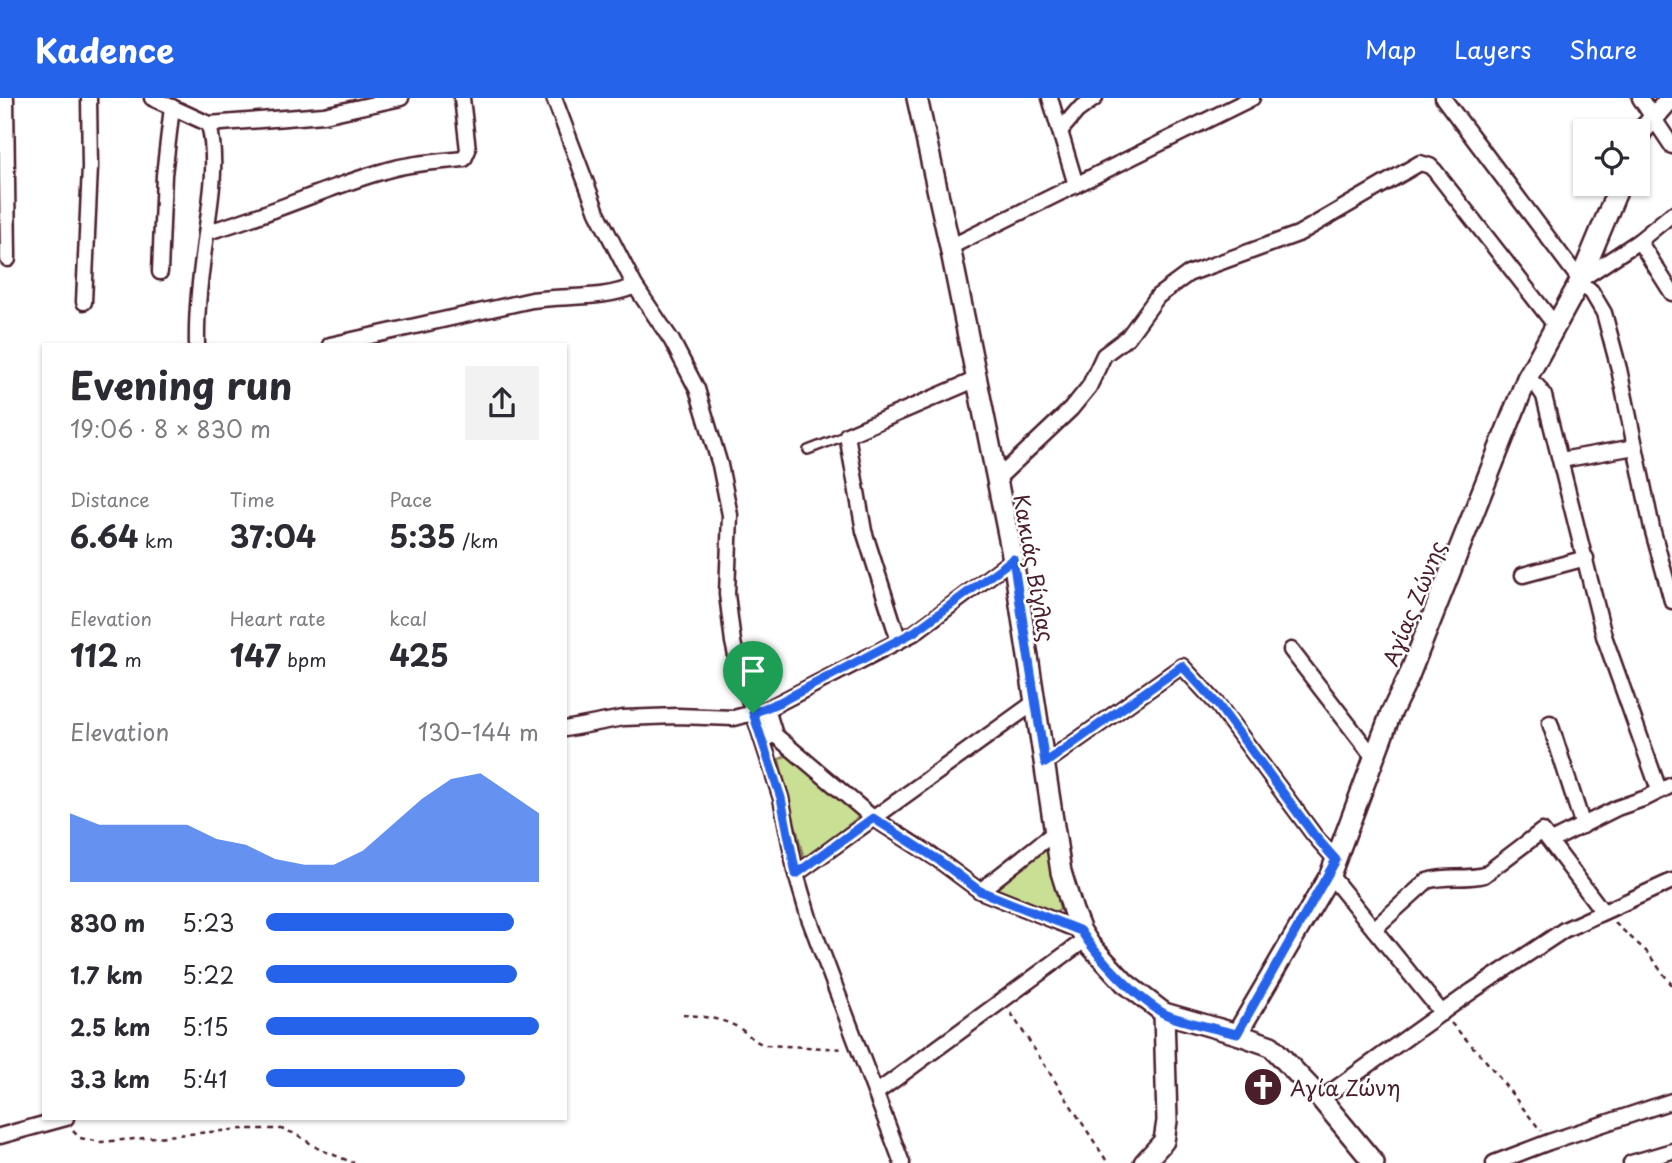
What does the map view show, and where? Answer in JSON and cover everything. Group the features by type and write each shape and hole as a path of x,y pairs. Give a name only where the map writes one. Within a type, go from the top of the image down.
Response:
{"street":[{"path":"6,98 8,259"},
{"path":"84,302 90,167 89,98"},
{"path":"152,98 209,124 324,115 401,98"},
{"path":"206,232 240,223 384,171 416,164 464,159 468,150 462,98"},
{"path":"554,98 597,212 635,286 687,368 697,389 730,515 727,594 733,642 768,737 796,874 809,918 902,1163"},
{"name":"Κακιάς Βίγλας","path":"917,98 1013,559 1066,890 1084,935 1125,983 1164,1013"},
{"path":"1050,98 1076,185"},
{"path":"1059,131 1077,111 1096,98"},
{"path":"950,247 1252,98"},
{"path":"1443,98 1579,282 1591,291 1604,313 1619,369 1652,528 1672,601"},
{"path":"1640,98 1672,146"},
{"path":"1650,122 1671,98"},
{"path":"160,272 164,175 172,107"},
{"path":"197,343 197,310 214,176 209,124"},
{"path":"996,480 1071,409 1089,387 1104,355 1128,337 1158,296 1188,274 1298,234 1420,163 1435,171 1555,325"},
{"name":"Αγίας Ζώνης","path":"1237,1034 1333,867 1376,759 1391,713 1413,666 1527,378 1579,282 1615,196"},
{"path":"1579,282 1639,241 1672,214"},
{"path":"1639,241 1672,293"},
{"path":"339,343 532,300 554,297 594,298 635,286"},
{"path":"1527,378 1545,396 1604,636 1666,787 1551,841"},
{"path":"899,640 864,531 847,435 977,379"},
{"path":"1561,460 1634,447"},
{"path":"1523,575 1586,558"},
{"path":"567,729 623,718 677,716 723,719 760,711 926,624 1013,559"},
{"path":"1291,650 1376,759"},
{"path":"1045,763 1182,666 1218,705 1307,825 1374,929 1442,1013"},
{"path":"796,874 1035,702"},
{"path":"1550,723 1583,826"},
{"path":"768,737 873,818 937,859 980,891 1084,935 1003,1002 876,1093"},
{"path":"1374,929 1427,881 1484,875 1542,831 1603,912"},
{"path":"980,891 1055,832"},
{"path":"1321,1099 1564,930 1672,881"},
{"path":"1144,1163 1164,1141 1167,1121 1164,1013 1271,1046 1321,1099 1374,1163"},
{"path":"1494,1163 1672,1101"},
{"path":"0,1136 62,1120"},
{"path":"1631,1163 1672,1151"}],"lane":[{"path":"808,450 847,435"}],"path":[{"path":"1603,912 1646,951 1672,985"},
{"path":"1003,1002 1108,1163"},
{"path":"1442,1013 1486,1061 1549,1142"},
{"path":"682,1014 732,1025 757,1043 765,1045 837,1050 858,1047"},
{"path":"66,1120 80,1138 101,1142 243,1129 282,1129 296,1134 319,1149 354,1163"}],"green space":[{"path":"790,754 861,815 804,859 779,759"},
{"path":"1048,845 1060,909 1055,914 992,888"}],"place":[{"name":"Αγία Ζώνη","path":"1263,1087"}],"route":[{"path":"1013,559 1045,763 1182,666 1218,705 1314,835 1336,860 1330,875 1237,1034 1164,1013 1125,983 1090,945 1081,931 980,891 937,859 873,818 796,874 781,798 753,713 767,709 914,632 1013,559"}]}
